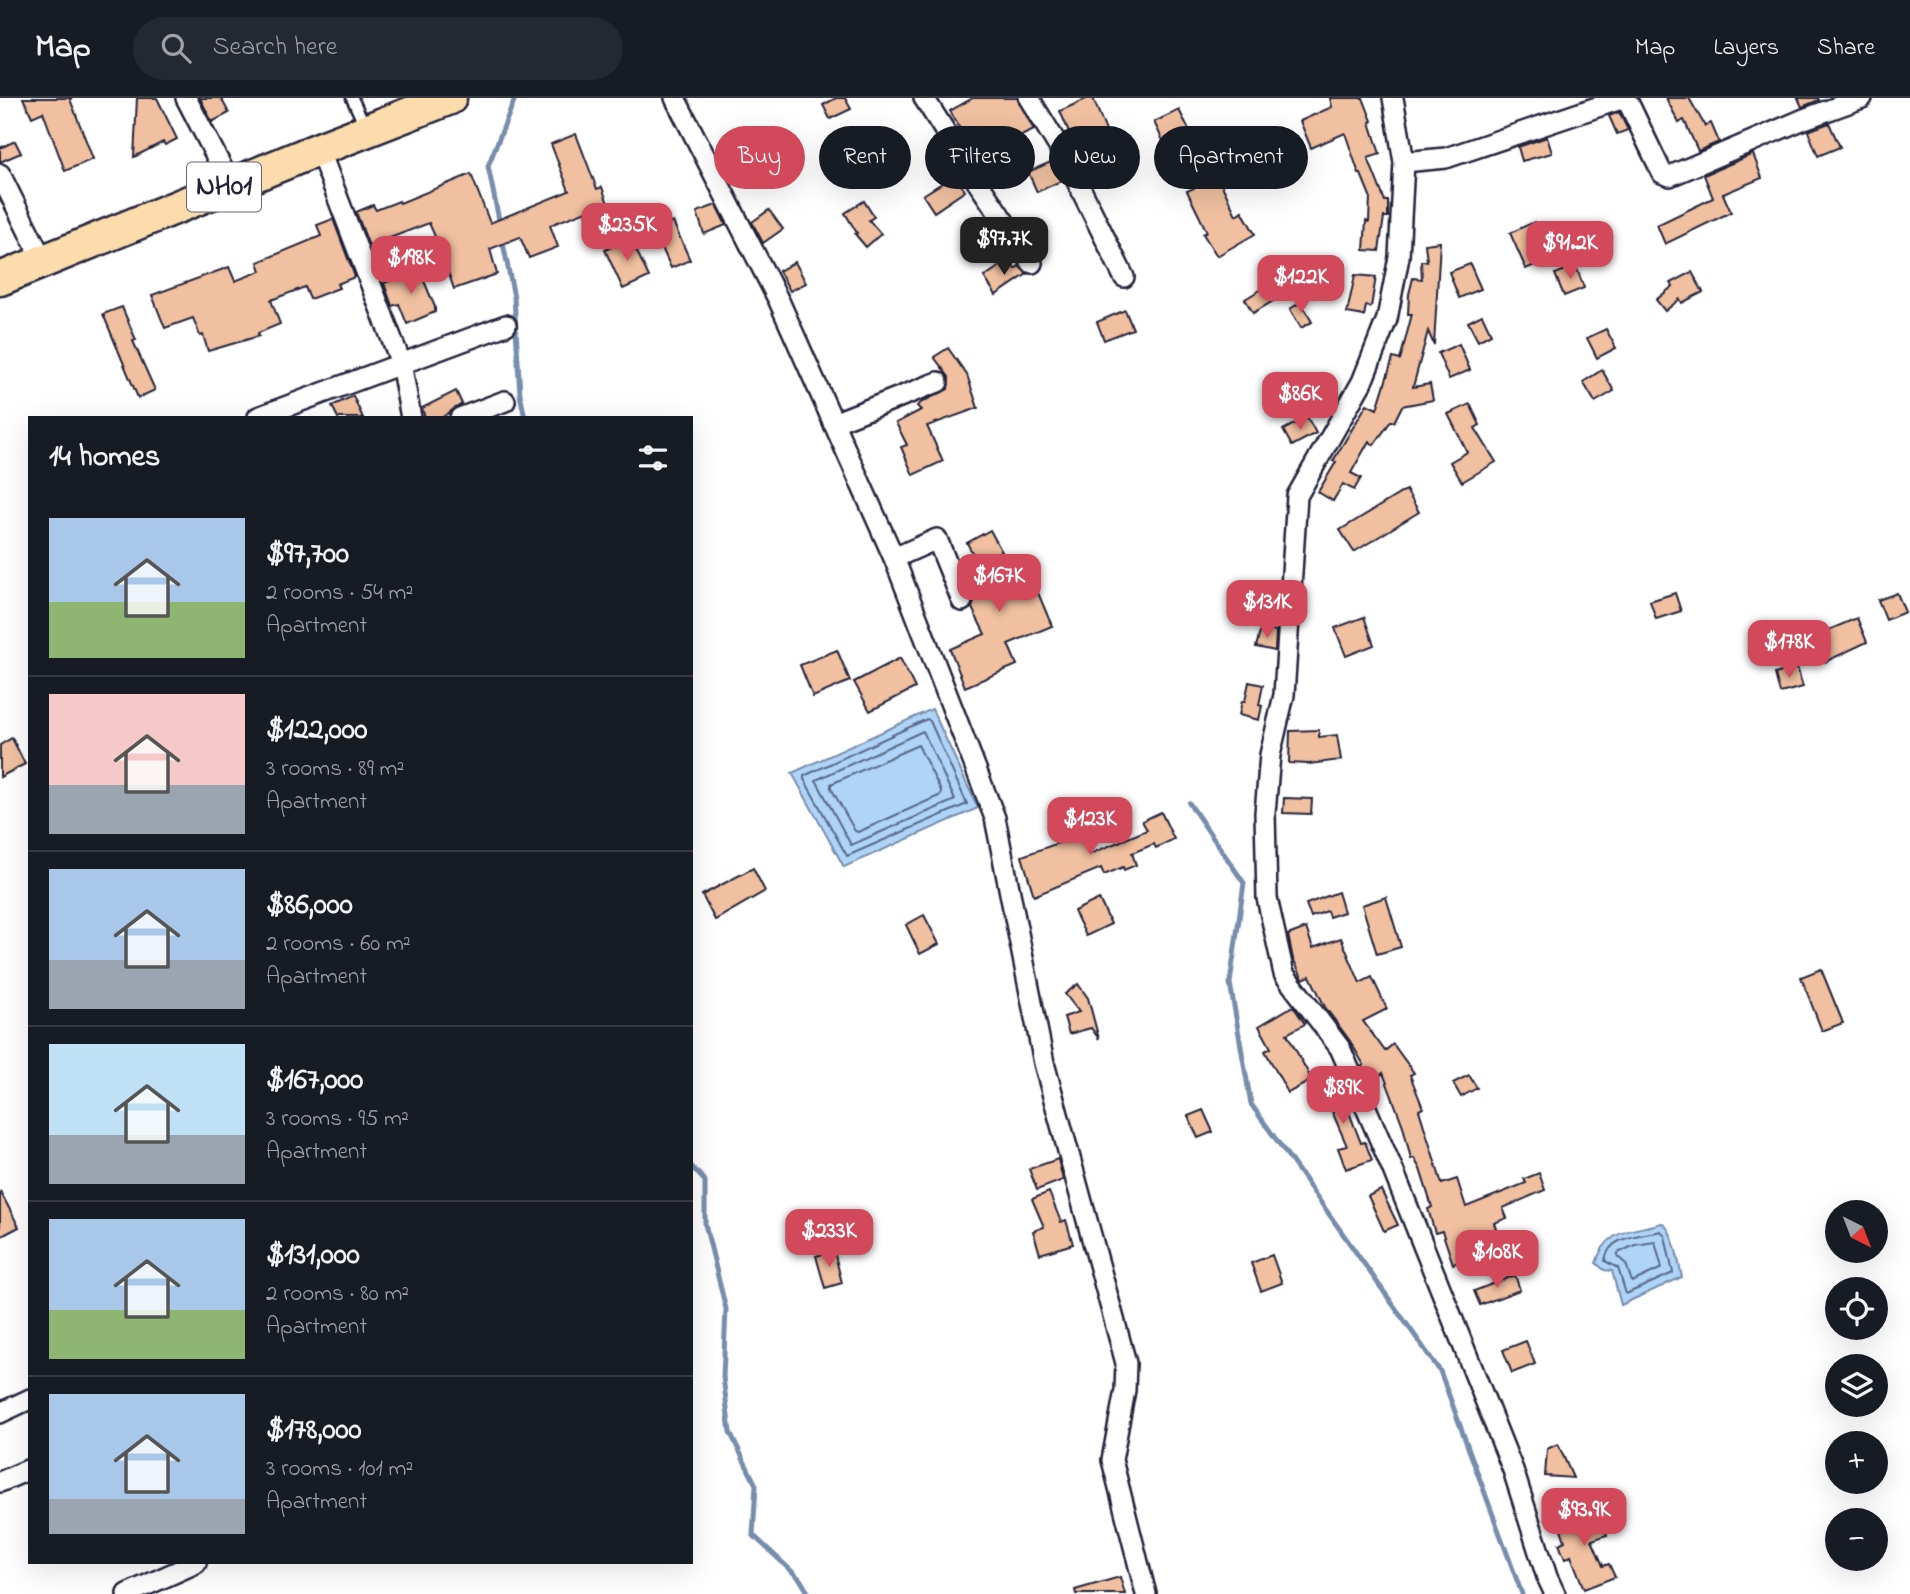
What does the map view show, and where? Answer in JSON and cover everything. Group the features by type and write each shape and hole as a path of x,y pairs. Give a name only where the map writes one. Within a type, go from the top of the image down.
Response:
{"highway":[{"name":"NH01","path":"0,279 437,100"}],"street":[{"path":"187,98 231,184"},
{"path":"675,98 779,301 947,674 995,818 1044,1063 1126,1363 1125,1390 1112,1460 1146,1594"},
{"path":"925,98 1032,263"},
{"path":"1029,98 1065,157 1124,277"},
{"path":"1393,98 1404,162 1399,257 1387,319 1362,382 1297,496 1284,695 1270,755 1265,813 1267,898 1284,974 1340,1048 1394,1170 1513,1470 1547,1577 1555,1594"},
{"path":"1404,162 1446,158 1622,99 1629,104 1662,173 1670,176 1804,119 1862,98"},
{"path":"318,149 401,363 411,416"},
{"path":"0,174 43,261"},
{"path":"264,416 303,410 401,363 506,326"},
{"path":"833,423 938,382"},
{"path":"465,416 505,401"},
{"path":"894,558 937,539 962,601"},
{"path":"0,1413 28,1400"},
{"path":"0,1482 28,1470"},
{"path":"127,1594 194,1564"}],"lane":[{"path":"352,98 367,130"}],"water":[{"path":"932,709 978,808 844,867 792,773"},
{"path":"1662,1223 1672,1239 1682,1277 1621,1305 1612,1271 1604,1270 1596,1263 1601,1251 1614,1237 1622,1233"}],"building":[{"path":"23,98 72,98 70,99 93,159 65,171 43,112 32,117"},
{"path":"137,98 157,98 177,139 165,145 163,142 134,157"},
{"path":"200,98 221,98 229,113 212,122"},
{"path":"836,98 845,98 851,109 830,119 823,105"},
{"path":"973,98 1017,98 1032,126 958,126 950,111"},
{"path":"1093,98 1104,126 1066,126 1060,111"},
{"path":"1330,98 1363,98 1372,121 1370,122 1380,154 1368,158 1385,201 1388,201 1388,217 1384,217 1379,251 1364,250 1370,196 1359,174 1345,133 1311,148 1308,126 1302,126 1300,121 1332,107"},
{"path":"1666,98 1689,98 1705,126 1711,123 1719,142 1698,151 1684,120 1679,123"},
{"path":"1798,98 1818,98 1819,100 1802,107"},
{"path":"1179,110 1187,126 1156,126 1154,122"},
{"path":"1619,112 1628,130 1617,134 1609,116"},
{"path":"1829,123 1840,147 1818,156 1808,131"},
{"path":"576,134 597,189 602,187 610,209 588,218 586,211 550,225 558,247 529,258 520,237 490,249 497,274 454,289 429,223 369,246 356,212 373,205 376,210 399,201 400,203 471,174 490,223 569,191 551,144"},
{"path":"1547,137 1552,153 1522,161 1518,147"},
{"path":"15,141 21,153 0,162 0,148"},
{"path":"1753,154 1762,178 1723,194 1731,212 1665,244 1657,225 1713,198 1704,175"},
{"path":"1049,163 1049,186 1037,192 1035,188 1035,169"},
{"path":"933,189 965,191 934,212 923,195"},
{"path":"1224,189 1236,215 1242,211 1255,234 1217,256 1203,234 1207,232 1187,191"},
{"path":"864,201 874,217 869,220 881,234 866,247 855,234 857,233 845,213"},
{"path":"716,205 726,225 704,234 697,212"},
{"path":"769,210 783,229 763,243 752,222"},
{"path":"333,219 355,277 337,284 339,288 310,299 305,287 271,300 280,324 258,333 259,336 208,351 193,318 165,328 152,295 229,267 235,281 261,271 258,262 321,236 317,225"},
{"path":"673,222 690,260 671,268 654,230"},
{"path":"1534,222 1550,258 1526,269 1510,233"},
{"path":"630,237 649,277 623,289 605,250"},
{"path":"1440,242 1434,345 1428,331 1413,387 1430,384 1433,400 1402,406 1394,422 1391,421 1374,445 1369,441 1351,473 1361,478 1354,490 1343,484 1333,501 1318,492 1367,404 1377,409 1393,358 1400,360 1412,314 1408,314 1413,278 1422,279 1421,261 1427,261 1425,244"},
{"path":"1009,260 1015,269 1019,266 1027,274 996,295 984,277"},
{"path":"795,262 806,283 790,291 779,271"},
{"path":"1470,264 1481,289 1459,298 1449,272"},
{"path":"1576,266 1584,288 1564,296 1555,274"},
{"path":"419,269 435,312 407,324 399,304 392,306 384,283"},
{"path":"1692,272 1703,292 1682,303 1680,299 1665,311 1656,300 1673,286 1671,283"},
{"path":"1355,275 1376,277 1371,307 1366,306 1364,316 1347,313"},
{"path":"1275,281 1283,295 1253,313 1245,299"},
{"path":"1301,302 1312,322 1301,328 1290,309"},
{"path":"122,307 136,340 133,341 155,390 138,398 103,314"},
{"path":"1125,310 1133,329 1104,340 1097,322"},
{"path":"1482,315 1491,334 1478,341 1468,322"},
{"path":"1606,329 1616,348 1597,358 1587,338"},
{"path":"1459,344 1470,370 1449,379 1438,353"},
{"path":"948,348 967,375 978,408 927,426 943,461 913,475 901,447 907,445 896,423 921,410 917,406 922,402 948,389 949,377 934,357"},
{"path":"1602,370 1614,391 1595,402 1583,382"},
{"path":"1325,382 1336,395 1325,403 1315,390"},
{"path":"456,391 462,404 444,416 424,416 422,408"},
{"path":"353,396 362,416 337,416 332,406"},
{"path":"1470,404 1480,425 1475,428 1496,462 1462,482 1450,462 1467,452 1448,414"},
{"path":"1307,417 1316,433 1292,446 1283,430"},
{"path":"1406,490 1419,512 1354,552 1340,530"},
{"path":"990,530 1014,574 1028,569 1052,626 1008,644 1017,665 965,687 950,649 985,634 972,608 974,602 971,590 988,582 967,543"},
{"path":"1675,593 1681,611 1656,619 1650,601"},
{"path":"1897,593 1905,612 1886,620 1878,600"},
{"path":"1364,617 1374,645 1346,656 1335,628"},
{"path":"1857,618 1867,642 1825,662 1814,636"},
{"path":"1261,628 1276,631 1275,651 1256,647"},
{"path":"837,650 850,681 813,697 800,665"},
{"path":"900,658 915,688 870,711 854,682"},
{"path":"1797,667 1803,687 1780,693 1775,674"},
{"path":"1249,682 1263,685 1259,720 1239,715"},
{"path":"1319,730 1319,737 1337,735 1341,760 1309,764 1289,763 1290,731"},
{"path":"12,738 25,764 0,777 0,745"},
{"path":"1284,798 1312,799 1311,814 1283,813"},
{"path":"1161,812 1174,839 1156,848 1154,844 1132,853 1136,865 1104,875 1101,868 1034,896 1022,856 1080,835 1090,854 1147,830 1142,821"},
{"path":"753,868 765,891 715,920 702,895"},
{"path":"1338,892 1344,912 1329,917 1327,911 1311,917 1306,904"},
{"path":"1386,897 1401,947 1377,954 1362,905"},
{"path":"1099,899 1111,924 1086,936 1074,911"},
{"path":"924,915 939,944 920,954 906,925"},
{"path":"1306,928 1313,948 1341,938 1360,983 1372,977 1387,1009 1363,1021 1385,1051 1393,1044 1414,1073 1410,1075 1423,1108 1419,1110 1442,1184 1457,1179 1466,1207 1526,1183 1524,1179 1539,1173 1545,1190 1503,1208 1507,1218 1494,1223 1501,1245 1453,1264 1442,1231 1435,1233 1428,1209 1432,1207 1420,1169 1414,1158 1411,1159 1403,1126 1383,1073 1374,1081 1362,1066 1364,1065 1350,1041 1325,1007 1310,976 1303,979 1293,959 1288,935"},
{"path":"1821,969 1843,1023 1822,1031 1801,977"},
{"path":"1078,984 1088,998 1099,1039 1091,1028 1069,1034 1064,1017 1079,1012 1065,994"},
{"path":"1293,1006 1305,1024 1287,1034 1312,1080 1288,1093 1265,1051 1271,1048 1259,1026"},
{"path":"1469,1075 1477,1088 1461,1097 1453,1083"},
{"path":"1338,1084 1361,1143 1365,1142 1372,1160 1346,1169 1338,1148 1347,1146 1328,1102 1313,1109 1308,1097"},
{"path":"1203,1110 1213,1132 1198,1138 1188,1116"},
{"path":"1058,1159 1063,1180 1037,1190 1029,1169"},
{"path":"1381,1190 1398,1225 1384,1231 1368,1196"},
{"path":"0,1191 19,1227 0,1237"},
{"path":"1049,1192 1061,1222 1066,1220 1073,1244 1040,1254 1033,1231 1044,1227 1032,1199"},
{"path":"834,1251 842,1283 825,1288 816,1256"},
{"path":"1272,1255 1282,1283 1261,1291 1251,1263"},
{"path":"1515,1275 1520,1290 1480,1305 1474,1291"},
{"path":"1526,1341 1535,1364 1512,1373 1503,1350"},
{"path":"1558,1444 1573,1478 1545,1476 1547,1449"},
{"path":"1575,1510 1579,1521 1599,1516 1607,1535 1592,1540 1603,1566 1609,1564 1615,1577 1584,1589 1571,1556 1565,1559 1559,1544 1565,1541 1557,1517"},
{"path":"1120,1577 1125,1594 1076,1594 1075,1590"}],"waterway":[{"path":"500,225 488,166 513,98"},
{"path":"502,238 514,297 520,394 525,416"},
{"path":"1189,803 1244,883 1230,983 1251,1104 1440,1371 1522,1594"},
{"path":"693,1168 705,1181 705,1224 726,1309 723,1377 730,1432 756,1485 753,1535 800,1579 809,1594"}]}
